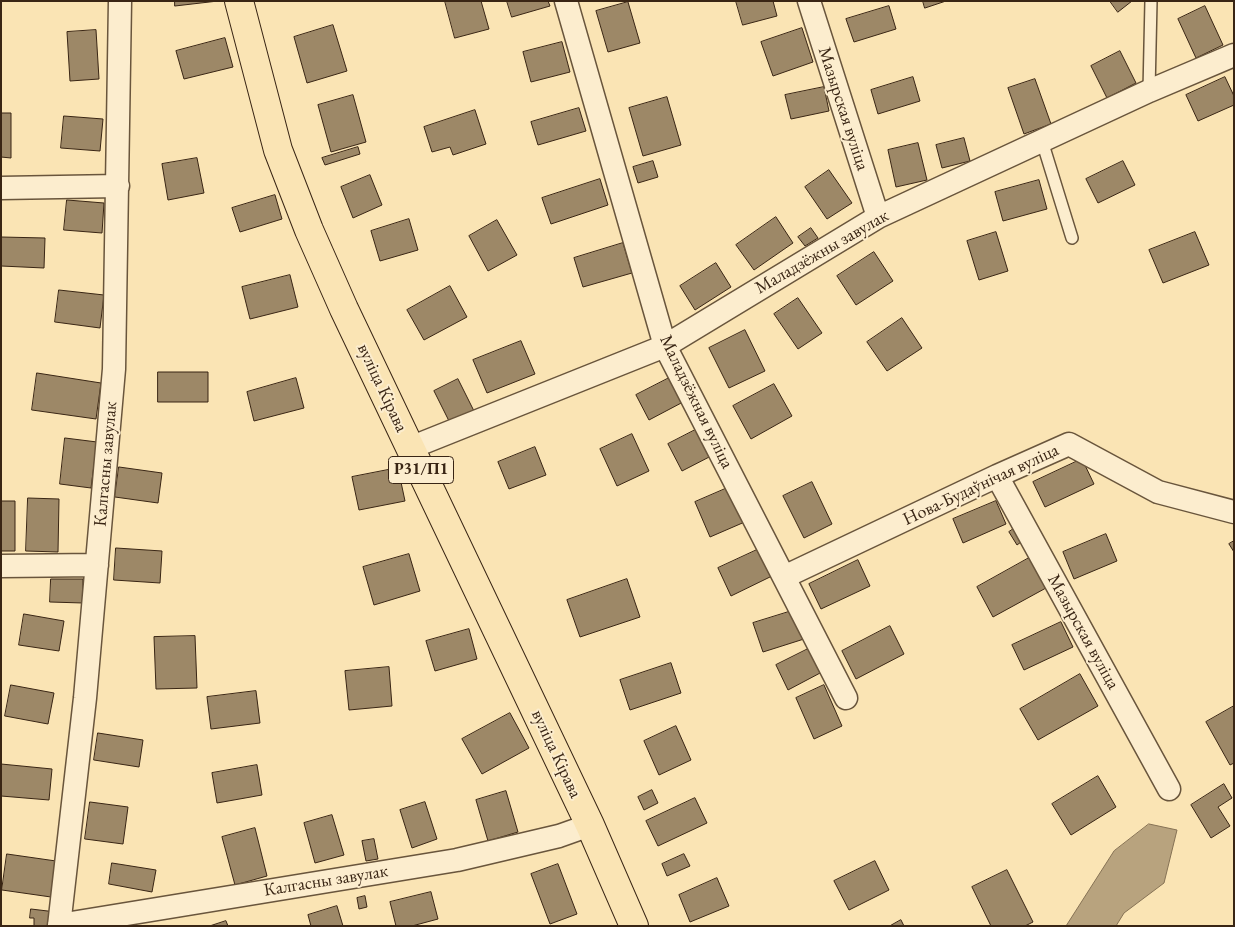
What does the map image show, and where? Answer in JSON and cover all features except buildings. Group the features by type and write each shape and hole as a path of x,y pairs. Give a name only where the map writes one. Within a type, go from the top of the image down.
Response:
{"main road":[{"name":"вуліца Кірава","path":"238,1 278,150 309,230 344,309 590,825 634,926"}],"street":[{"name":"Калгасны завулак","path":"120,1 114,369 85,698 59,925 457,860 559,836 590,825"},
{"name":"Маладзёжная вуліца","path":"566,1 664,346 846,698"},
{"name":"Мазырская вуліца","path":"809,1 878,217"},
{"name":"Маладзёжны завулак","path":"410,448 664,346 878,217 1149,91 1234,54"},
{"path":"1,188 118,186"},
{"name":"Нова-Будаўнічая вуліца","path":"784,577 1069,444 1158,492 1234,512"},
{"name":"Мазырская вуліца","path":"997,476 1169,789"},
{"path":"1,566 97,565"}],"lane":[{"path":"1149,91 1151,1"},
{"path":"1042,141 1072,238"}],"shaded area":[{"path":"1149,824 1177,830 1164,883 1124,913 1116,926 1066,926 1114,851"}]}
